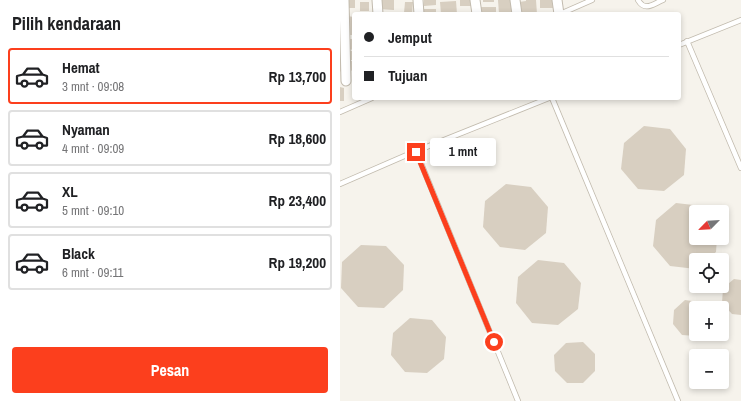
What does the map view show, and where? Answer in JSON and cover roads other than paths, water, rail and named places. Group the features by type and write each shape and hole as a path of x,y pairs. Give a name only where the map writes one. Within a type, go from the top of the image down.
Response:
{"street":[{"path":"344,0 347,82"},
{"path":"377,0 378,12"},
{"path":"418,0 419,12"},
{"path":"475,0 477,12"},
{"path":"515,0 517,12"},
{"path":"557,0 560,12"}],"lane":[{"path":"565,12 592,0"},
{"path":"638,0 644,7 663,0"},
{"path":"681,44 741,20"},
{"path":"687,41 741,168"},
{"path":"340,112 367,100"},
{"path":"340,184 545,100"},
{"path":"551,100 678,401"},
{"path":"416,152 518,401"}]}
